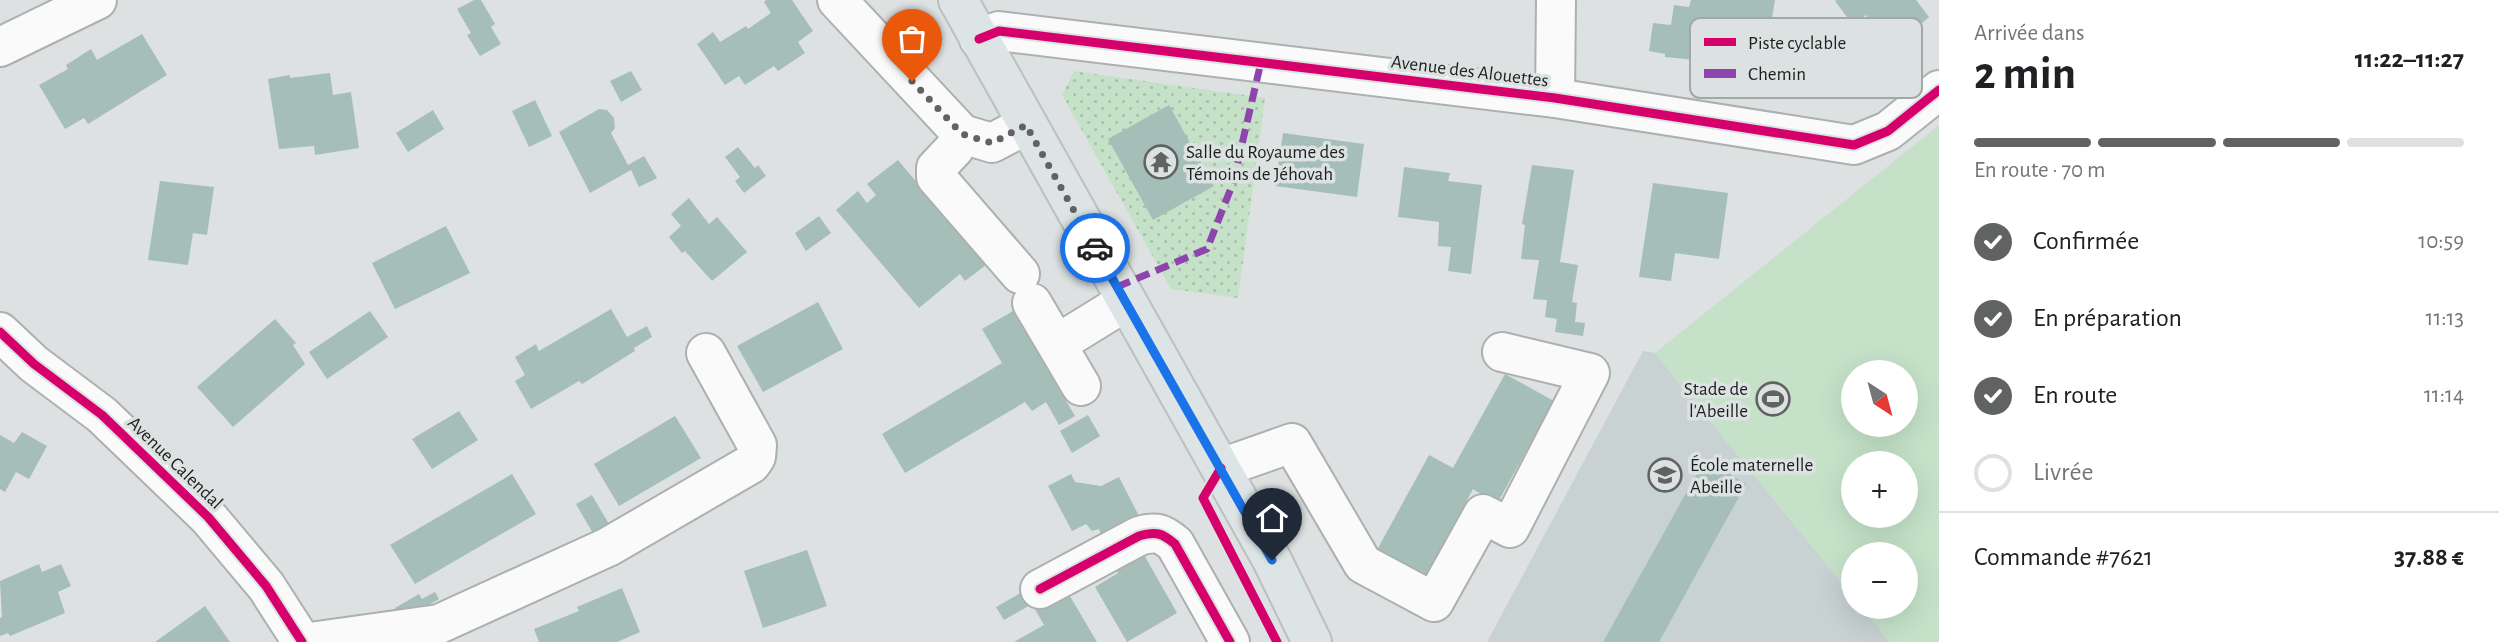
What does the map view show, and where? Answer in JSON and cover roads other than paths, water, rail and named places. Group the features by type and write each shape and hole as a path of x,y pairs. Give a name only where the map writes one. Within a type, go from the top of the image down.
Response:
{"main road":[{"path":"958,0 1272,560 1312,642"}],"street":[{"path":"0,47 97,0"},
{"path":"837,0 962,134 992,143 1026,125"},
{"path":"1555,98 1556,0"},
{"name":"Avenue des Alouettes","path":"979,39 999,30 1555,98 1854,145 1888,131 1939,90"},
{"path":"962,134 954,149 936,168 936,177 1026,288 1082,386"},
{"path":"1057,344 1125,302"},
{"name":"Avenue Calendal","path":"0,332 34,364 102,415 208,517 266,586 302,642"},
{"path":"1221,468 1292,443 1363,564 1434,602 1483,514 1510,528 1590,373 1502,352"},
{"path":"310,642 439,624 608,547 751,464 756,457 757,445 706,353"},
{"path":"1040,589 1139,536 1154,532 1164,534 1175,544 1230,642"}],"place":[{"name":"Salle du Royaume des Témoins de Jéhovah","path":"1161,162"},
{"name":"Stade de l'Abeille","path":"1773,399"},
{"name":"École maternelle Abeille","path":"1665,475"}]}
